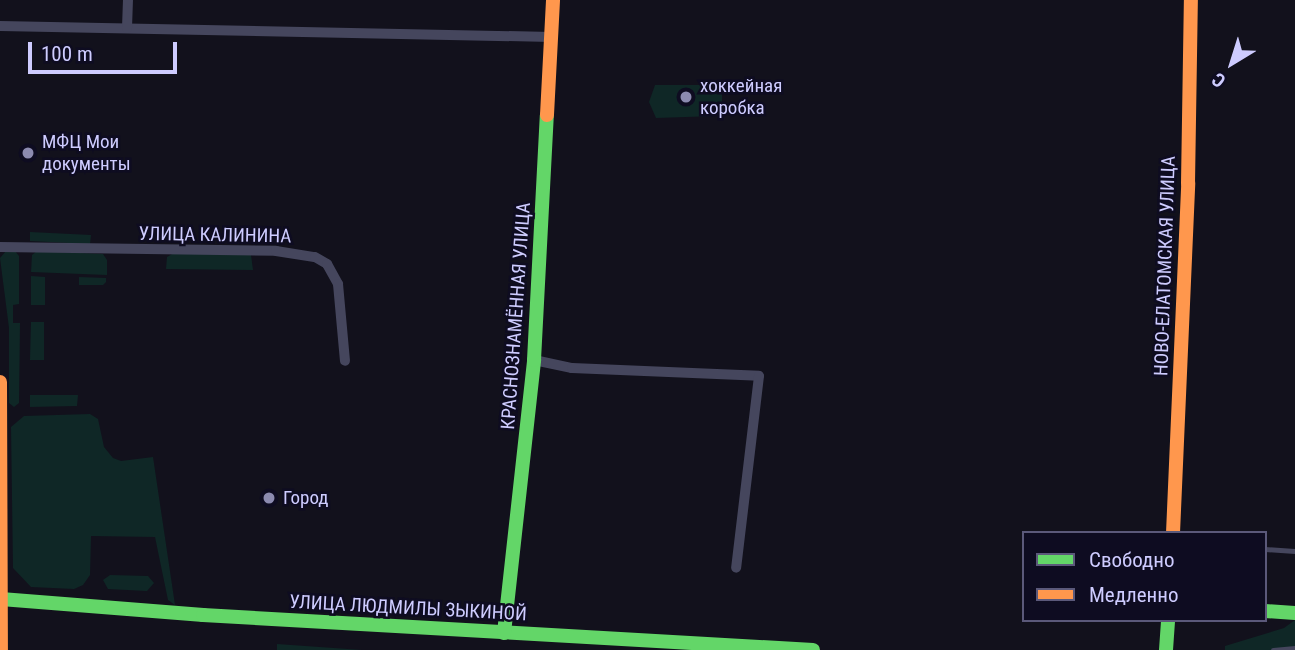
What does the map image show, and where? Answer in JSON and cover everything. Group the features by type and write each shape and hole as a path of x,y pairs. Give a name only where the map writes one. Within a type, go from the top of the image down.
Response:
{"street":[{"path":"127,29 128,0"},
{"name":"КРАСНОЗНАМЁННАЯ УЛИЦА","path":"504,634 516,544 534,360 554,0"},
{"name":"НОВО-ЕЛАТОМСКАЯ УЛИЦА","path":"1172,531 1188,183 1191,0"},
{"path":"0,26 552,37"},
{"name":"УЛИЦА КАЛИНИНА","path":"0,247 276,251 315,257 327,264 338,284 345,361"},
{"path":"534,360 572,368 759,376 736,568"},
{"path":"0,382 1,650"},
{"name":"УЛИЦА ЛЮДМИЛЫ ЗЫКИНОЙ","path":"1,599 504,634 813,650"},
{"path":"1267,611 1295,613"},
{"path":"1166,650 1168,622"}],"lane":[{"path":"1267,549 1295,551"},
{"path":"1273,650 1295,648"}],"green space":[{"name":"хоккейная коробка","path":"655,85 718,85 722,93 722,111 716,116 656,118 649,102"},
{"path":"30,232 91,235 90,244 30,241"},
{"path":"6,251 15,251 19,256 19,304 13,305 13,323 20,323 19,403 14,407 9,403 9,328 0,258"},
{"path":"37,251 103,254 107,260 107,275 31,272 32,255"},
{"path":"174,253 251,255 253,270 166,269 167,257"},
{"path":"31,276 45,277 45,305 31,305"},
{"path":"79,277 106,278 106,282 103,285 79,285"},
{"path":"31,322 44,322 44,360 30,360"},
{"path":"30,395 78,395 77,406 30,407"},
{"path":"90,414 98,419 104,447 113,458 121,461 153,457 175,605 168,600 155,537 91,536 90,575 83,585 74,589 31,587 13,568 11,427 24,416"},
{"path":"110,575 148,576 154,583 147,591 108,589 103,580"},
{"path":"1295,620 1295,650 1225,650 1225,646 1284,628"},
{"path":"277,644 362,650 277,650"}],"traffic: fast":[{"path":"504,633 534,360 547,115"},
{"path":"1,599 203,615 813,650"},
{"path":"1267,611 1295,613"},
{"path":"1166,650 1168,622"}],"traffic: slow":[{"path":"547,115 553,0"},
{"path":"1173,531 1188,183 1191,0"},
{"path":"0,382 1,650"}],"place":[{"name":"хоккейная коробка","path":"686,97"},
{"name":"МФЦ Мои документы","path":"28,153"},
{"name":"Город","path":"269,498"}]}
